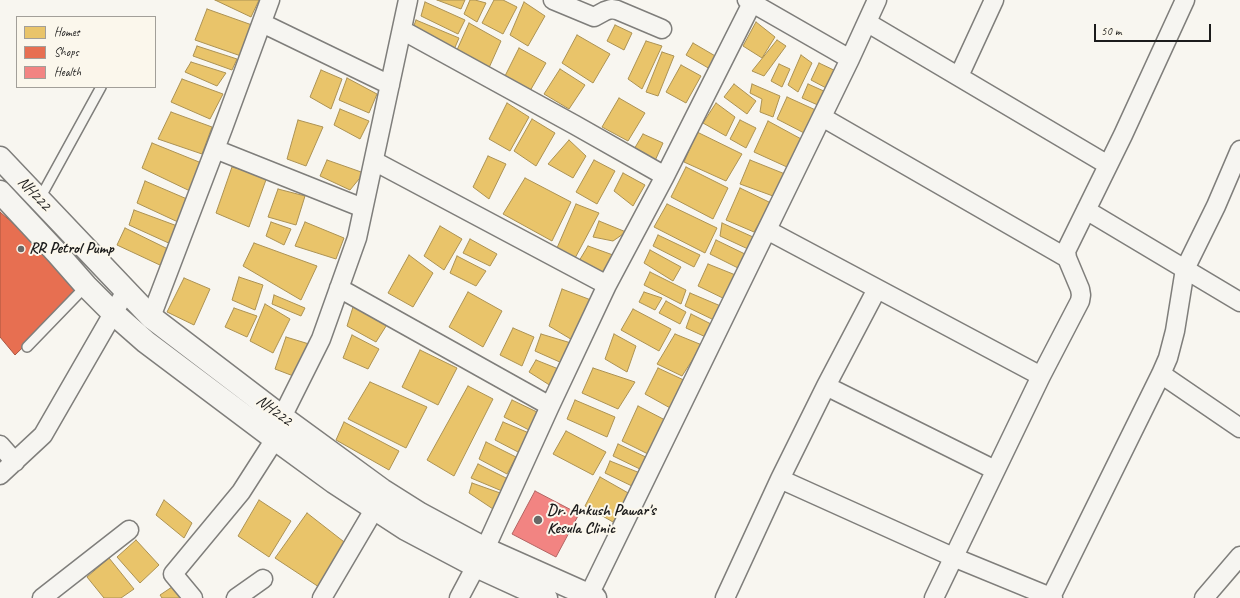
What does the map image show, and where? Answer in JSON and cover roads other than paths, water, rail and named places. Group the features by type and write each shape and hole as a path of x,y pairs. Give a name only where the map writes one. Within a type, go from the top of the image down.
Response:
{"highway":[{"name":"NH222","path":"0,158 152,317 282,417 382,490 420,514 480,557 545,598"},
{"name":"NH222","path":"0,192 86,286 113,313 146,342 334,482 406,529 480,557 592,596"}],"street":[{"path":"152,317 216,149 270,0"},
{"path":"282,417 321,339 357,238 408,0"},
{"path":"553,0 594,17 605,11 612,9 617,10 662,29"},
{"path":"592,596 868,23 877,0"},
{"path":"959,76 994,0"},
{"path":"934,598 1041,376 1080,301 1080,289 1067,258 1066,251 1068,245 1157,63 1185,0"},
{"path":"459,598 480,557 607,285 665,176 749,1 850,59"},
{"path":"262,23 390,85"},
{"path":"868,23 1108,165"},
{"path":"402,30 665,176"},
{"path":"822,117 1067,258"},
{"path":"216,149 364,208"},
{"path":"780,479 953,557 1052,598 1168,358 1175,331 1185,269 1216,206 1235,175 1240,150"},
{"path":"374,161 607,285"},
{"path":"1086,210 1240,302"},
{"path":"767,230 1041,376"},
{"path":"339,288 550,406"},
{"path":"725,598 780,479 826,386 877,289"},
{"path":"0,476 44,435 126,291"},
{"path":"1161,374 1240,428"},
{"path":"826,386 996,470"},
{"path":"193,598 173,574 241,492 275,439"},
{"path":"0,445 15,462"},
{"path":"322,598 375,508"},
{"path":"42,598 130,530"},
{"path":"1204,598 1240,556"},
{"path":"236,598 263,579"}],"lane":[{"path":"39,200 100,88"},
{"path":"27,347 86,286"}],"place":[{"name":"RR Petrol Pump","path":"21,249"},
{"name":"Dr. Ankush Pawar's Kesula Clinic","path":"538,520"}]}
